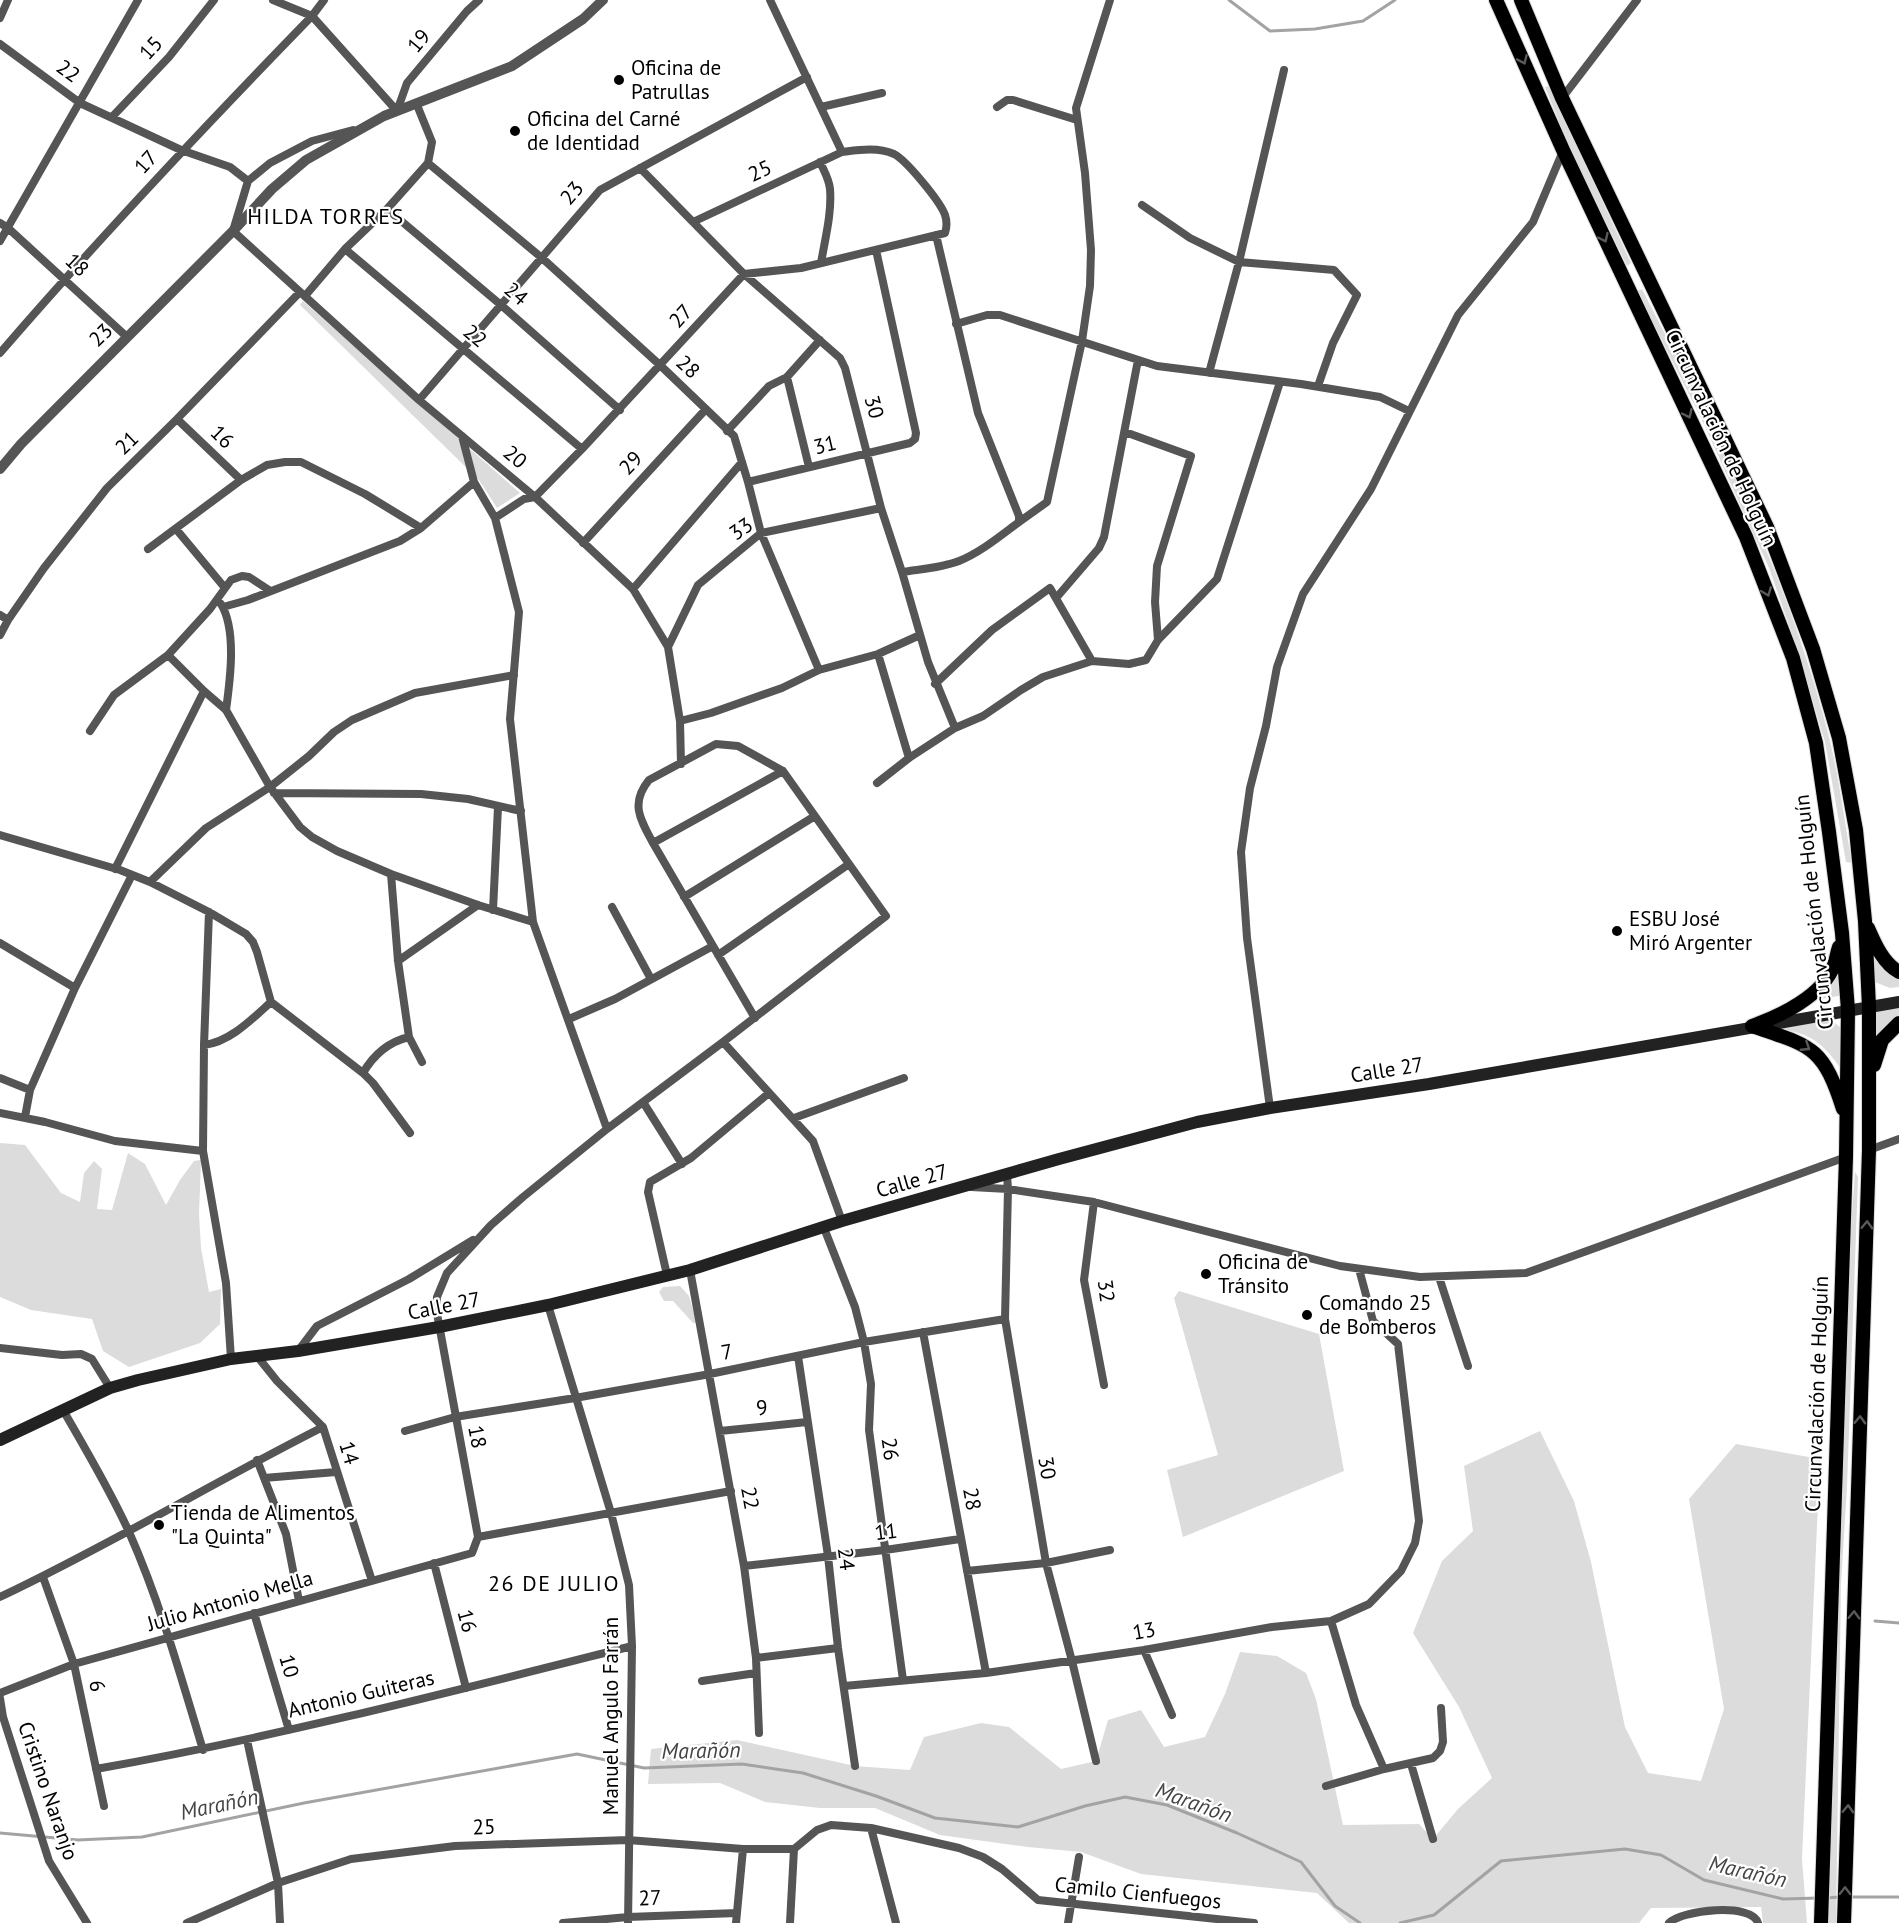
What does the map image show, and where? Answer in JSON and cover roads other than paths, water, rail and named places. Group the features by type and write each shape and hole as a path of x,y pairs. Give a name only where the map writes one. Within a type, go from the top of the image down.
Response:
{"highway":[{"name":"Circunvalación de Holguín","path":"1521,0 1562,98 1767,527 1813,649 1839,738 1856,830 1865,921 1869,1007 1869,1150 1845,1919"},
{"name":"Circunvalación de Holguín","path":"1497,4 1563,150 1746,537 1793,658 1816,743 1842,933 1848,1010 1846,1157 1821,1918"},
{"path":"1865,921 1878,948 1892,968 1899,972"},
{"path":"1752,1026 1784,1014 1821,986 1834,967 1842,933"},
{"path":"1869,1084 1882,1040 1899,1023"},
{"path":"1752,1026 1808,1046 1820,1057 1834,1080 1846,1119"}],"main road":[{"name":"Calle 27","path":"0,1440 110,1388 169,1372 231,1359 298,1351 439,1327 548,1305 690,1270 842,1221 1197,1122 1899,1002"}],"street":[{"path":"0,18 8,0"},
{"path":"0,241 4,225 80,103 138,0"},
{"name":"15","path":"112,117 169,57 214,0"},
{"path":"273,0 312,15 397,111"},
{"name":"17","path":"0,353 64,278 181,150 324,0"},
{"name":"19","path":"397,111 407,83 478,0"},
{"name":"23","path":"0,469 21,444 272,189 306,160 397,111 512,66 583,19 603,0"},
{"path":"770,0 842,152"},
{"path":"902,572 960,561 989,545 1047,502 1082,341 1090,286 1091,250 1085,173 1076,108 1110,0"},
{"path":"1562,98 1637,0"},
{"name":"22","path":"0,44 80,103 181,150 230,167 248,182"},
{"path":"1209,373 1239,262 1284,70"},
{"name":"23","path":"419,400 600,190 807,77"},
{"path":"821,107 882,93"},
{"path":"997,107 1007,100 1013,100 1077,120"},
{"path":"417,105 432,142 428,163"},
{"name":"23","path":"233,231 248,182 270,163 312,141 362,128"},
{"name":"25","path":"693,222 842,152 868,149 884,151 895,155 907,164 942,208 946,221 941,234 956,324 978,413 1019,516 1019,522"},
{"path":"1270,1108 1247,938 1241,852 1250,788 1266,726 1277,667 1303,594 1371,489 1458,315 1533,222 1563,150"},
{"path":"820,162 830,189 821,263"},
{"name":"21","path":"0,635 4,618 107,488 387,209 428,163"},
{"name":"28","path":"428,163 542,258 734,436 761,533 819,670"},
{"name":"30","path":"640,168 744,274 840,358 845,369 881,508 935,684 955,728"},
{"path":"1142,206 1195,241 1239,262 1334,270 1357,295 1333,343 1318,386"},
{"name":"24","path":"387,209 620,410"},
{"name":"18","path":"4,225 127,337"},
{"name":"20","path":"233,231 419,400 535,496 633,588 668,647 680,721 681,764"},
{"path":"744,274 772,272 821,263 941,234"},
{"name":"22","path":"345,249 582,449"},
{"name":"31","path":"748,482 868,454 910,443 915,439 916,433 876,250"},
{"name":"27","path":"495,518 524,499 535,496 620,410 744,274"},
{"path":"956,324 994,315 1173,369 1318,386 1380,397 1409,411"},
{"path":"727,431 769,386 787,377 820,340"},
{"path":"1057,597 1099,548 1104,537 1138,360"},
{"path":"787,377 809,467"},
{"path":"877,783 909,758 955,728 983,716 1043,677 1092,661 1129,664 1146,660 1158,640 1217,579 1280,382"},
{"name":"29","path":"583,543 706,409"},
{"name":"16","path":"177,419 241,480"},
{"path":"1125,432 1191,456 1156,566 1155,602 1158,640"},
{"path":"462,436 474,482 495,518 519,612 510,719 533,922 607,1129"},
{"path":"148,549 241,480 267,465 285,462 301,462 365,494 421,528"},
{"path":"633,588 742,462"},
{"path":"223,608 400,541 421,528 474,482"},
{"name":"33","path":"668,647 698,585 761,533 881,508"},
{"path":"176,529 225,588"},
{"path":"90,731 114,695 168,655 231,580 242,576 249,577 269,590"},
{"path":"935,684 992,630 1050,588 1092,661"},
{"path":"217,599 223,608 230,637 231,664 226,710"},
{"path":"680,721 772,692 819,670 878,654 920,635"},
{"path":"878,654 909,758"},
{"path":"168,655 226,710 273,790 300,827 312,837 337,851 391,874 533,922"},
{"path":"273,790 334,732 352,720 415,693 514,675"},
{"path":"115,868 204,691"},
{"path":"298,1351 317,1326 409,1279 481,1235 523,1197 607,1129 723,1042 886,916 783,771 738,746 726,743 716,744 649,780 641,789 638,801 641,820 653,843 755,1017"},
{"path":"653,843 783,771"},
{"path":"150,882 206,828 262,792 273,790 421,794 468,799 521,811"},
{"path":"493,910 498,807"},
{"path":"684,897 815,816"},
{"path":"0,835 115,868 150,882 246,934 253,942 271,1002 363,1073 410,1133"},
{"path":"718,954 849,864"},
{"path":"391,874 398,961 410,1037 422,1062"},
{"path":"25,1117 30,1089 75,988 132,875"},
{"path":"398,961 478,905"},
{"path":"612,907 651,979"},
{"path":"209,912 203,1151 226,1283 231,1359"},
{"path":"0,942 75,988"},
{"path":"569,1019 615,999 712,946"},
{"path":"204,1046 211,1045 239,1030 271,1002"},
{"path":"363,1073 371,1059 386,1047 399,1039 410,1037"},
{"path":"723,1042 813,1141 842,1221"},
{"path":"0,1078 30,1089"},
{"path":"794,1118 904,1078"},
{"path":"667,1275 648,1192 650,1182 691,1158 770,1093"},
{"path":"643,1102 682,1164"},
{"path":"0,1113 25,1117 115,1141 203,1151"},
{"path":"1869,1150 1899,1139"},
{"path":"964,1186 1008,1189 1094,1202 1359,1269 1420,1278 1526,1273 1846,1157"},
{"name":"30","path":"1007,1175 1005,1319 1046,1563 1096,1761"},
{"name":"32","path":"1094,1202 1084,1280 1104,1384"},
{"name":"26","path":"824,1228 855,1307 864,1342 871,1384 869,1430 903,1680"},
{"name":"18","path":"478,1537 436,1308 443,1279 481,1235"},
{"name":"13","path":"844,1686 986,1673 1144,1650 1272,1627 1332,1621 1368,1604 1401,1570 1415,1543 1419,1521 1398,1344 1373,1321 1359,1269"},
{"name":"22","path":"690,1270 744,1566 756,1658 759,1733"},
{"path":"1439,1277 1468,1366"},
{"name":"Manuel Angulo Farrán","path":"548,1305 611,1513 629,1585 632,1646 628,1920"},
{"name":"7","path":"405,1431 455,1417 710,1374 864,1342 1005,1319"},
{"name":"28","path":"923,1332 986,1673"},
{"path":"0,1348 62,1355 81,1354 92,1359 110,1388"},
{"name":"14","path":"257,1356 277,1381 322,1426 372,1581"},
{"name":"24","path":"798,1356 828,1556 838,1648 855,1766"},
{"path":"63,1410 129,1532 169,1637 203,1750"},
{"name":"9","path":"720,1431 807,1422"},
{"path":"0,1597 129,1532 322,1426"},
{"path":"257,1460 286,1534 298,1601"},
{"path":"264,1478 336,1472"},
{"path":"478,1537 731,1491"},
{"name":"Julio Antonio Mella","path":"0,1693 74,1664 472,1553 478,1537"},
{"name":"11","path":"744,1566 960,1539"},
{"path":"967,1571 1046,1563 1110,1550"},
{"name":"16","path":"434,1563 466,1688"},
{"name":"6","path":"42,1577 74,1664 104,1806"},
{"name":"10","path":"254,1613 289,1730"},
{"path":"1332,1621 1356,1705 1383,1770"},
{"name":"Antonio Guiteras","path":"96,1769 247,1740 632,1646"},
{"path":"756,1658 838,1648"},
{"path":"1144,1650 1172,1715"},
{"path":"702,1681 756,1673"},
{"name":"Cristino Naranjo","path":"0,1698 3,1717 49,1861 87,1923"},
{"path":"1326,1786 1433,1758 1440,1751 1443,1742 1442,1708"},
{"path":"247,1740 278,1883 280,1923"},
{"path":"1411,1764 1433,1839"},
{"name":"Camilo Cienfuegos","path":"794,1849 817,1830 831,1825 871,1828 983,1857 1002,1869 1038,1900 1254,1923"},
{"path":"871,1828 896,1923"},
{"name":"25","path":"187,1923 278,1883 351,1859 443,1847 628,1840 744,1849 794,1849"},
{"path":"737,1918 744,1849"},
{"path":"790,1923 794,1849"},
{"path":"1068,1923 1079,1857"},
{"path":"1669,1923 1679,1916 1690,1913 1737,1910 1750,1913 1757,1918 1758,1923"},
{"name":"27","path":"563,1923 737,1918"}],"waterway":[{"path":"1229,0 1270,31 1315,29 1363,21 1395,0"},
{"path":"1875,1621 1899,1623"},
{"name":"Marañón","path":"0,1833 78,1840 142,1837 304,1803 577,1754 644,1768 742,1764 803,1773 935,1818 1018,1827 1085,1806 1125,1797 1167,1805 1301,1862 1335,1906 1360,1923"},
{"name":"Marañón","path":"1400,1923 1434,1915 1501,1861 1625,1849 1661,1855 1704,1880 1783,1899 1819,1898"},
{"name":"Marañón","path":"1825,1898 1840,1897"},
{"name":"Marañón","path":"1849,1897 1899,1897"}],"place":[{"name":"Oficina de Patrullas","path":"619,80"},
{"name":"Oficina del Carné de Identidad","path":"515,131"},
{"name":"ESBU José Miró Argenter","path":"1617,931"},
{"name":"Oficina de Tránsito","path":"1206,1274"},
{"name":"Comando 25 de Bomberos","path":"1307,1315"},
{"name":"Tienda de Alimentos \"La Quinta\"","path":"159,1525"}],"district":[{"name":"HILDA TORRES","path":"326,216"},
{"name":"26 DE JULIO","path":"554,1583"}]}
